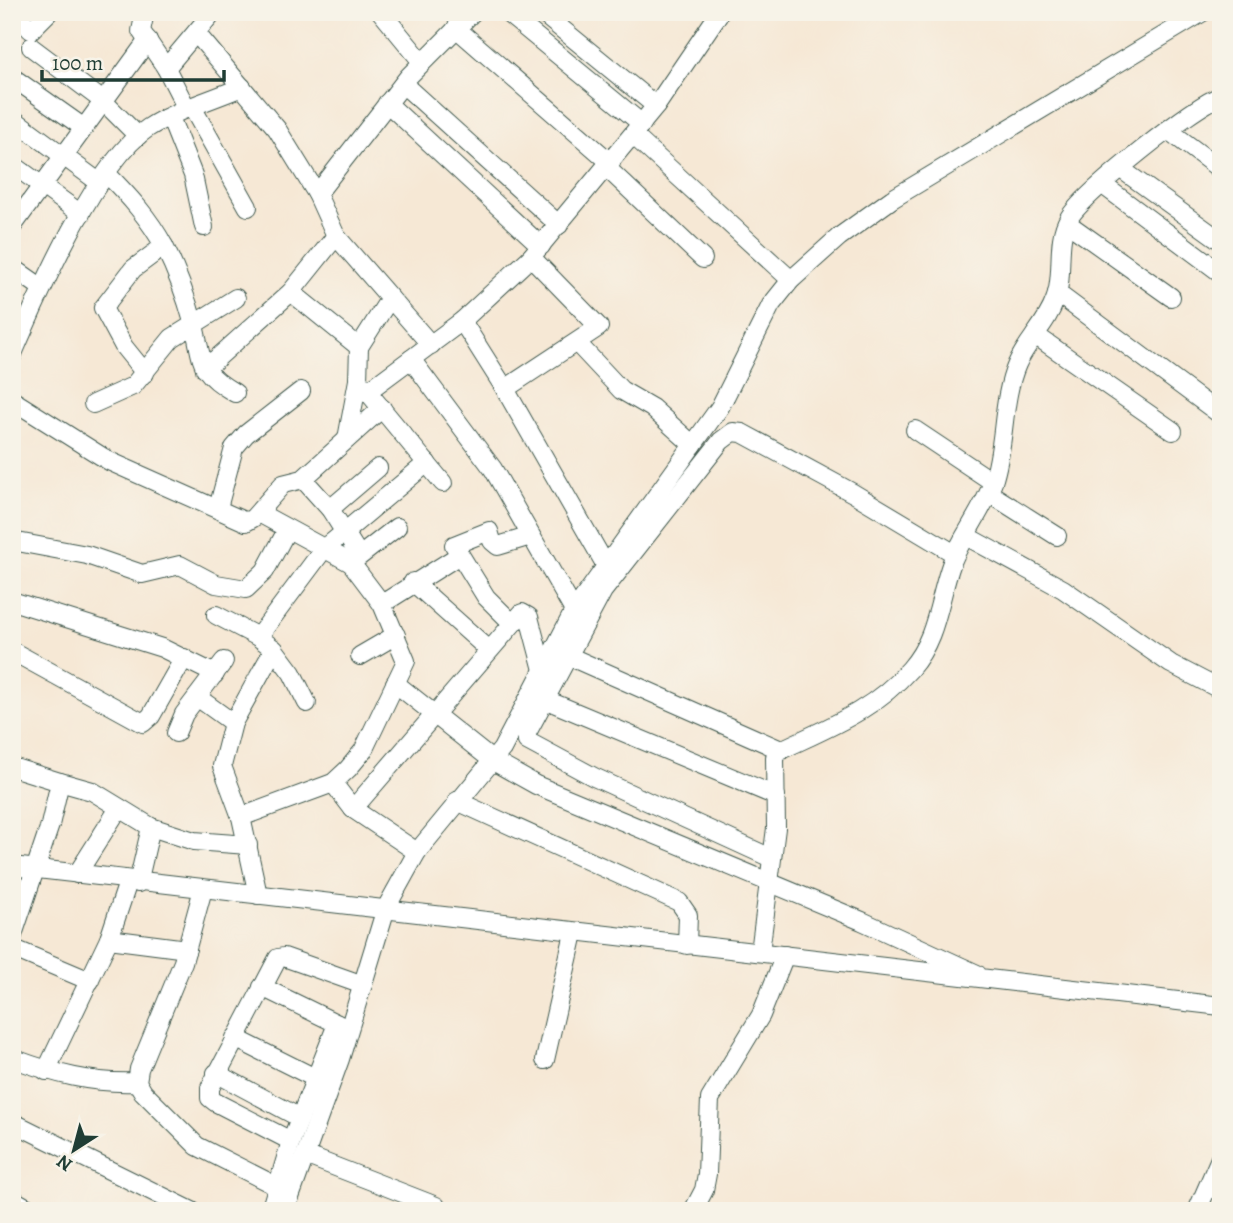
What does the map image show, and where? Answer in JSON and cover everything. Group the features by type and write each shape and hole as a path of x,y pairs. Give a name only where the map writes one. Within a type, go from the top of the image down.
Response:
{"street":[{"path":"13,12 31,30 49,12"},
{"path":"139,12 144,18 141,31 166,68 248,207"},
{"path":"166,68 214,12"},
{"path":"317,194 402,84 473,12"},
{"path":"506,12 637,129 792,280"},
{"path":"541,12 656,106"},
{"path":"363,385 411,359 462,321 536,251 656,106 720,12"},
{"path":"771,858 529,744 527,733 544,699 574,611 605,564 693,445 738,375 771,305 792,280 839,237 891,199 1203,12"},
{"path":"390,16 422,62"},
{"path":"456,28 609,165 703,259"},
{"path":"196,33 285,141 317,194 337,236 431,345"},
{"path":"12,227 148,40"},
{"path":"32,47 103,101 138,136"},
{"path":"12,77 84,128"},
{"path":"402,84 559,225"},
{"path":"12,356 18,322 42,288 81,214 104,178 138,136 170,117 242,87"},
{"path":"760,953 776,796 774,761 781,750 837,726 862,711 911,668 935,629 956,554 991,487 1013,376 1057,293 1067,223 1078,206 1168,130 1195,108 1221,96"},
{"path":"387,103 536,251 599,324 598,329 505,389"},
{"path":"170,117 192,175 204,227"},
{"path":"12,118 65,157 104,178 139,206 164,246 194,324 198,354 205,369 235,393"},
{"path":"1168,130 1221,170"},
{"path":"12,164 81,214"},
{"path":"1121,170 1221,241"},
{"path":"1103,185 1221,272"},
{"path":"1067,223 1171,297"},
{"path":"205,369 291,292 337,236"},
{"path":"145,373 124,347 103,308 133,269 164,246"},
{"path":"12,267 42,288"},
{"path":"291,292 359,347"},
{"path":"1057,293 1221,415"},
{"path":"93,404 127,390 145,373 166,343 236,298"},
{"path":"347,439 363,385 359,347 390,298"},
{"path":"462,321 505,389 605,564"},
{"path":"1035,335 1173,431"},
{"path":"577,343 621,390 652,408 693,445"},
{"path":"411,359 477,444 574,611"},
{"path":"363,385 443,483"},
{"path":"218,508 234,448 246,434 301,391"},
{"path":"12,400 109,461 246,522 259,513 283,484 303,479 382,408"},
{"path":"915,430 1057,536"},
{"path":"270,1211 291,1141 316,1078 363,985 386,908 417,852 507,741 543,670 560,652 603,591 721,440 733,432 742,433 819,473 956,554"},
{"path":"258,637 323,550 427,463"},
{"path":"330,509 378,468"},
{"path":"241,817 333,783 363,751 405,661 382,604 355,559 345,530 303,479"},
{"path":"259,513 323,550 355,559"},
{"path":"355,559 397,527"},
{"path":"12,541 87,555 142,574 180,565 216,584 246,589 265,571 287,530"},
{"path":"512,623 492,606 458,556 455,545 489,531 492,541 498,546 531,536"},
{"path":"965,536 1063,589 1171,664 1221,691"},
{"path":"382,604 458,556"},
{"path":"413,582 489,650"},
{"path":"12,601 220,667 197,697 176,733"},
{"path":"354,808 522,612 529,617 543,670"},
{"path":"216,615 258,637 274,649 292,673 307,703"},
{"path":"360,656 396,635"},
{"path":"258,895 241,817 222,766 233,723 274,649"},
{"path":"12,651 143,723 151,716 184,657"},
{"path":"560,652 781,750"},
{"path":"395,684 492,761 558,795 995,982"},
{"path":"197,697 233,723"},
{"path":"544,699 776,796"},
{"path":"12,767 92,791 151,827 194,841 248,845"},
{"path":"12,938 36,869 60,782"},
{"path":"333,783 354,808 417,852"},
{"path":"457,801 679,902 688,915 687,945"},
{"path":"77,874 119,808"},
{"path":"47,1071 109,939 133,882 151,827"},
{"path":"12,866 133,882 386,908 574,933 785,955 995,982 1221,1006"},
{"path":"203,889 187,949 139,1069 137,1082 143,1093 197,1146 278,1187"},
{"path":"545,1060 574,933"},
{"path":"109,939 187,949"},
{"path":"12,948 90,981"},
{"path":"694,1211 704,1190 707,1174 710,1099 761,1015 785,955"},
{"path":"291,1141 210,1098 209,1088 276,961 284,957 363,985"},
{"path":"262,987 344,1027"},
{"path":"285,1211 344,1027"},
{"path":"235,1038 316,1078"},
{"path":"12,1058 47,1071 104,1084 137,1082"},
{"path":"216,1073 300,1118"},
{"path":"12,1122 192,1211"},
{"path":"305,1155 436,1206"},
{"path":"1197,1211 1221,1156"},
{"path":"12,1199 33,1211"}]}
